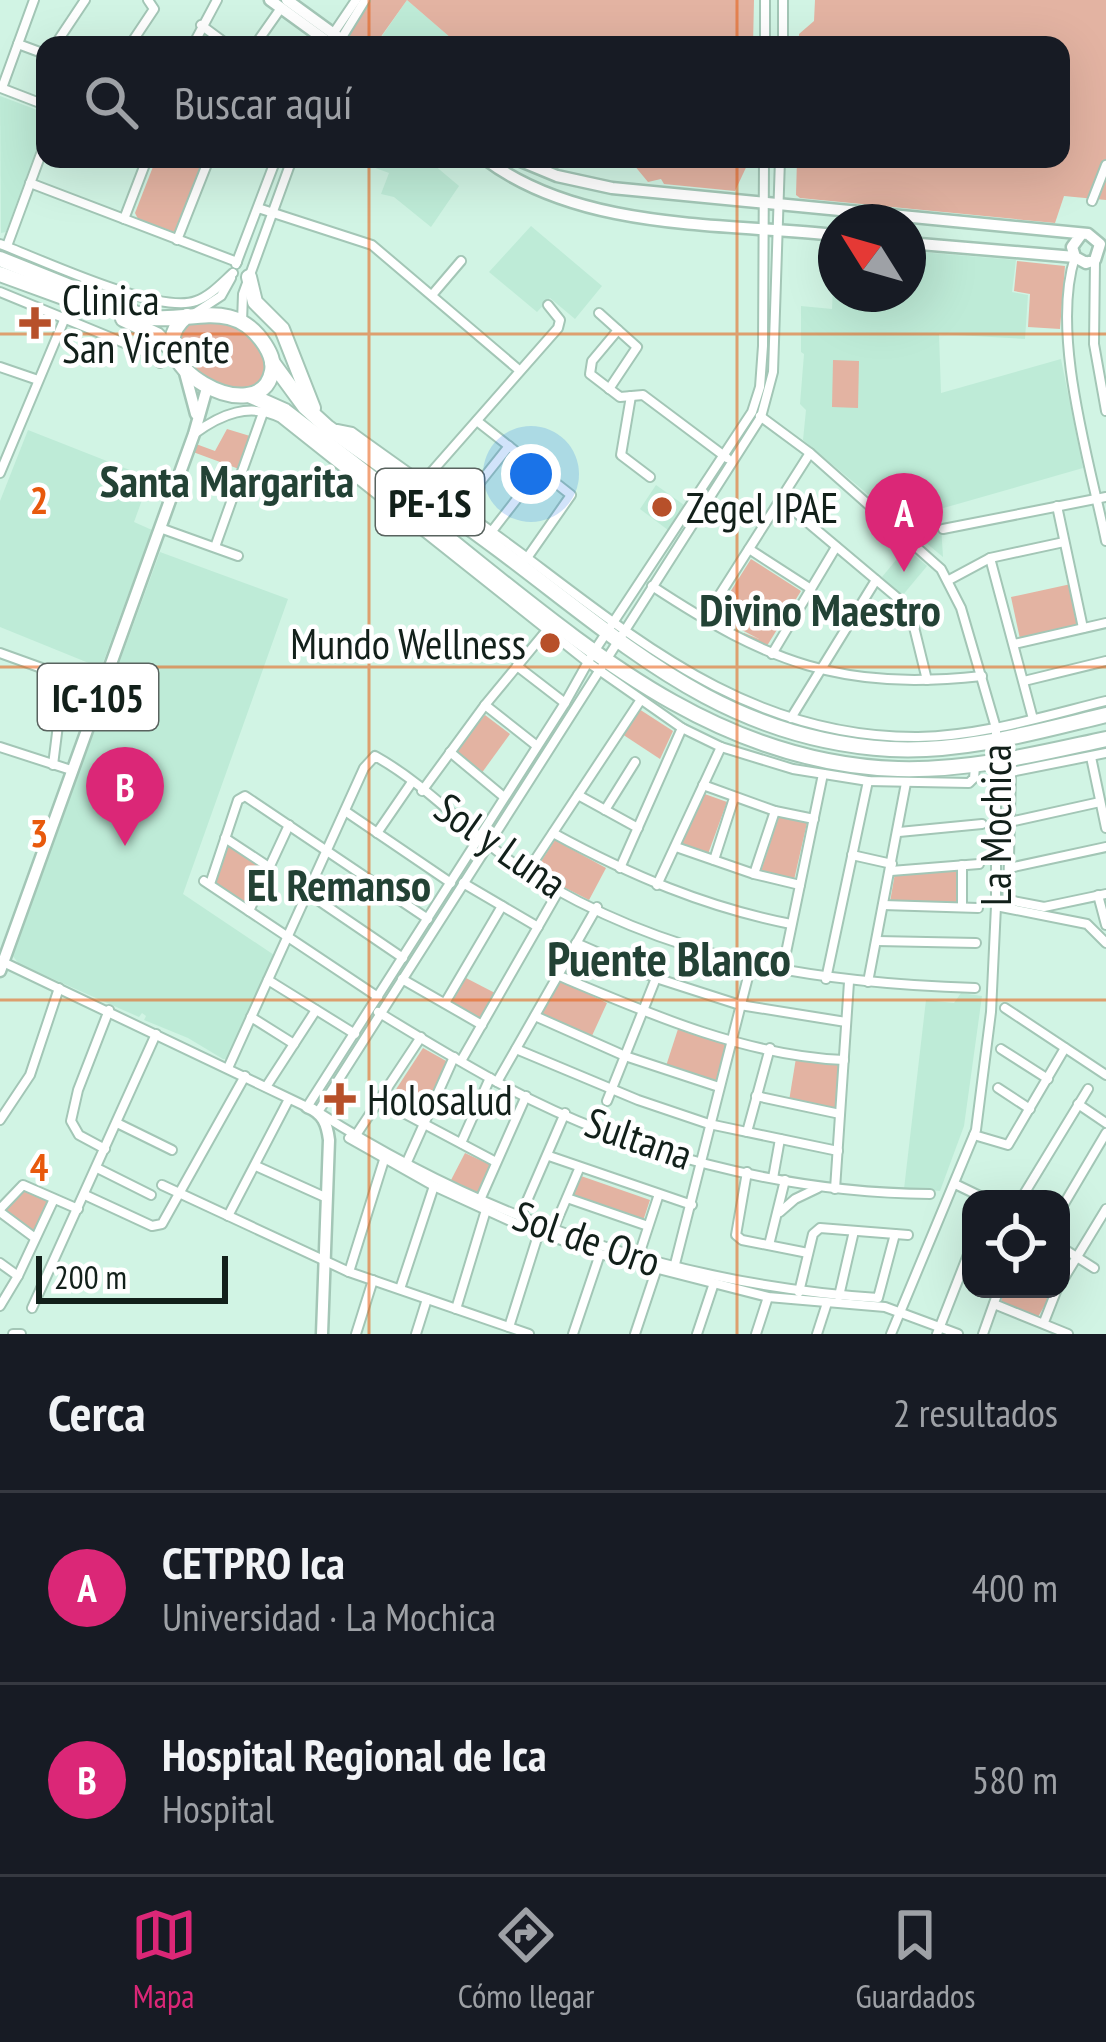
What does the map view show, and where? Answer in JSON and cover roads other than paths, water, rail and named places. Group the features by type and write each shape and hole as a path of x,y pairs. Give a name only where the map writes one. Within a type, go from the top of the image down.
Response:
{"highway":[{"path":"2,250 145,317 214,314 242,324"},
{"path":"0,274 147,328 207,388"},
{"path":"249,278 255,302 282,329 314,409 318,434"},
{"path":"181,363 173,338 178,324 190,315"},
{"name":"PE-1S","path":"242,324 261,339 318,434 496,548 694,693 766,724 892,749 928,749 1106,715"},
{"path":"249,395 268,382 272,362"},
{"name":"PE-1S","path":"207,388 249,395 285,411 457,545 594,661 689,714 770,748 875,767 1005,767 1106,739"},
{"path":"438,543 457,545"}],"main road":[{"path":"279,2 327,36"},
{"path":"501,168 542,192 597,211 818,233"},
{"path":"539,168 572,181 818,207"},
{"path":"634,216 644,204 638,190"},
{"path":"660,219 651,204 664,193"},
{"path":"926,221 1101,238 1101,249 1099,260 1086,263 1075,257 926,245"},
{"path":"969,251 970,224"},
{"path":"1075,257 1072,247 1080,236"},
{"path":"181,363 196,405 195,429"},
{"name":"IC-105","path":"2,966 207,388"},
{"path":"312,1109 326,1123 322,1334"}],"street":[{"path":"34,0 1,88 36,102"},
{"path":"62,36 85,0"},
{"path":"136,36 154,9 148,0"},
{"path":"197,36 217,0"},
{"path":"338,36 356,0"},
{"path":"339,36 365,0"},
{"path":"765,0 766,36"},
{"path":"783,0 783,36"},
{"path":"260,36 279,2"},
{"path":"201,25 216,36"},
{"path":"18,44 36,51"},
{"path":"1092,200 1106,165"},
{"path":"36,167 2,250 158,302 195,302 235,268"},
{"path":"124,220 144,168"},
{"path":"177,240 205,168"},
{"path":"190,315 220,296 273,168"},
{"path":"242,324 239,308 289,168"},
{"path":"756,415 764,168"},
{"path":"312,1109 355,1034 402,979 463,883 505,797 537,746 594,661 657,584 756,415 773,372 780,168"},
{"path":"30,183 177,240 235,268"},
{"path":"258,208 372,244 520,370"},
{"path":"1075,257 1070,282 1070,354 1102,497 1106,541"},
{"path":"1099,260 1094,344 1106,411"},
{"path":"432,295 461,261"},
{"path":"0,292 66,316 160,363"},
{"path":"0,473 72,300"},
{"path":"407,487 424,484 558,328 560,320 548,305"},
{"path":"599,313 638,347 609,389"},
{"path":"618,330 589,368 590,374 620,397 644,395 730,459"},
{"path":"0,367 38,380"},
{"path":"761,371 773,372"},
{"path":"631,397 622,455 650,477"},
{"path":"215,547 264,410"},
{"path":"195,429 227,414 264,410 318,434 438,543 548,630 640,701 722,747 771,764 868,781 969,782 975,766"},
{"name":"La Mochica","path":"756,415 810,453 936,563 949,580 982,676 1005,767 991,1012 974,1135 892,1334"},
{"path":"476,421 569,491 572,499 527,558"},
{"path":"318,434 352,432 492,531 617,633 710,685 791,718 891,736 996,734 1106,701"},
{"path":"458,511 509,446"},
{"path":"703,621 810,453"},
{"path":"312,1109 451,883 483,841 594,661 617,633 647,575 730,459"},
{"path":"492,531 540,469"},
{"path":"943,529 1102,497"},
{"path":"781,500 908,610 927,680"},
{"path":"1057,506 1083,628"},
{"path":"160,527 238,556"},
{"path":"949,580 990,559 1064,542"},
{"path":"772,654 836,547"},
{"path":"749,549 811,589"},
{"path":"990,559 1034,719"},
{"path":"647,575 655,573 657,584 703,621 817,671 884,681 982,676"},
{"path":"791,718 876,580"},
{"path":"1014,644 1106,622"},
{"path":"422,790 548,630"},
{"path":"0,653 100,689"},
{"path":"1024,681 1106,661"},
{"path":"517,666 566,703"},
{"path":"53,765 64,677"},
{"path":"527,872 640,701"},
{"path":"485,705 537,746"},
{"path":"620,868 682,728"},
{"path":"0,747 70,770"},
{"path":"657,885 722,747"},
{"path":"450,752 505,797"},
{"path":"1106,753 1005,767 1009,901 1087,924 1106,943"},
{"name":"Sol y Luna","path":"345,811 368,761 375,756 527,872 689,948 826,979 975,988"},
{"path":"1091,757 1106,828"},
{"path":"605,810 635,763"},
{"path":"782,972 823,774"},
{"path":"826,979 868,781"},
{"path":"377,833 412,782"},
{"path":"868,982 906,783"},
{"path":"703,785 775,811 814,819"},
{"path":"578,795 638,828"},
{"path":"378,997 207,882 238,800 243,796 428,919"},
{"path":"714,860 734,798"},
{"path":"1010,822 1100,802"},
{"path":"228,1068 345,811 451,883"},
{"path":"754,874 775,811"},
{"path":"899,832 982,824"},
{"path":"249,911 289,825"},
{"path":"553,833 657,885 730,912 791,924"},
{"path":"225,838 269,867"},
{"path":"675,847 800,885"},
{"path":"1009,868 1106,847"},
{"path":"852,855 891,868 979,864"},
{"path":"962,866 962,907"},
{"path":"463,883 538,927"},
{"path":"406,1164 458,1059 559,890"},
{"path":"310,894 403,958"},
{"path":"996,906 1043,910 1102,895 1106,925"},
{"path":"883,905 978,908"},
{"path":"445,1004 502,906"},
{"path":"460,1143 597,907"},
{"path":"877,941 976,943"},
{"path":"576,943 656,978 740,1005 846,1022"},
{"path":"674,1268 751,964"},
{"name":"Sol de Oro","path":"2,966 109,1010 245,1076 480,1200 637,1258 799,1292 878,1298 895,1234"},
{"path":"557,975 643,1012 731,1040 844,1060"},
{"path":"607,1101 656,978"},
{"path":"402,979 482,1024"},
{"path":"268,980 355,1034"},
{"path":"835,1190 849,982"},
{"path":"0,1120 30,1075 59,988"},
{"path":"1005,1009 1104,1071"},
{"path":"105,1149 79,1135 71,1120 109,1010"},
{"path":"266,1087 316,1010"},
{"name":"Sultana","path":"376,1010 419,1040 494,1080 646,1145 835,1190 930,1194"},
{"path":"535,1016 625,1056 719,1087"},
{"path":"251,1017 294,1044"},
{"path":"32,1308 156,1034"},
{"path":"356,1136 419,1040"},
{"path":"747,1132 770,1048"},
{"path":"974,1135 1008,1145 1065,1048"},
{"path":"516,1049 612,1090 710,1124 838,1151"},
{"path":"1001,1049 1048,1079"},
{"path":"85,1195 157,1226 166,1220 245,1076"},
{"path":"998,1088 1030,1108"},
{"path":"1026,1190 1088,1089"},
{"path":"480,1200 526,1096"},
{"path":"756,1096 840,1114"},
{"path":"228,1216 290,1099"},
{"path":"379,1100 496,1162"},
{"path":"1078,1104 1106,1124"},
{"path":"520,1217 565,1113"},
{"path":"117,1123 172,1150"},
{"path":"326,1123 434,1186 599,1254 768,1297 885,1306 938,1331 958,1334"},
{"path":"1070,1194 1106,1133"},
{"path":"773,1178 780,1139"},
{"path":"548,1156 692,1205"},
{"path":"349,1272 384,1160"},
{"path":"256,1166 327,1198"},
{"path":"97,1168 151,1195"},
{"path":"553,1230 579,1169"},
{"path":"747,1172 736,1235 808,1252"},
{"path":"769,1245 785,1180"},
{"path":"955,1184 967,1190"},
{"path":"35,1238 0,1211 23,1185 78,1209"},
{"path":"162,1185 349,1272 530,1334"},
{"path":"400,1289 434,1186"},
{"path":"776,1218 795,1199 822,1187"},
{"path":"637,1258 658,1196"},
{"path":"567,1198 648,1226"},
{"path":"0,1306 54,1199"},
{"path":"1070,1268 1106,1209"},
{"path":"455,1309 486,1210"},
{"path":"799,1292 813,1234 820,1228 908,1235"},
{"path":"839,1296 854,1231"},
{"path":"509,1327 538,1232"},
{"path":"1070,1253 1094,1268"},
{"path":"573,1334 599,1254"},
{"path":"0,1263 19,1276"},
{"path":"938,1331 962,1270"},
{"path":"634,1334 656,1271"},
{"path":"356,1334 373,1280"},
{"path":"697,1334 713,1286"},
{"path":"756,1334 768,1297"},
{"path":"983,1334 996,1298"},
{"path":"1044,1322 1054,1298"},
{"path":"416,1334 427,1299"},
{"path":"817,1334 827,1303"},
{"path":"994,1304 1068,1334"},
{"path":"478,1334 483,1318"}],"place":[{"name":"Clinica San Vicente","path":"35,323"},
{"name":"Zegel IPAE","path":"662,507"},
{"name":"CETPRO Ica","path":"904,572"},
{"name":"Mundo Wellness","path":"550,643"},
{"name":"Hospital Regional de Ica","path":"125,846"},
{"name":"Holosalud","path":"340,1099"}],"district":[{"name":"Santa Margarita","path":"227,480"},
{"name":"Divino Maestro","path":"820,609"},
{"name":"El Remanso","path":"339,884"},
{"name":"Puente Blanco","path":"669,958"}]}
